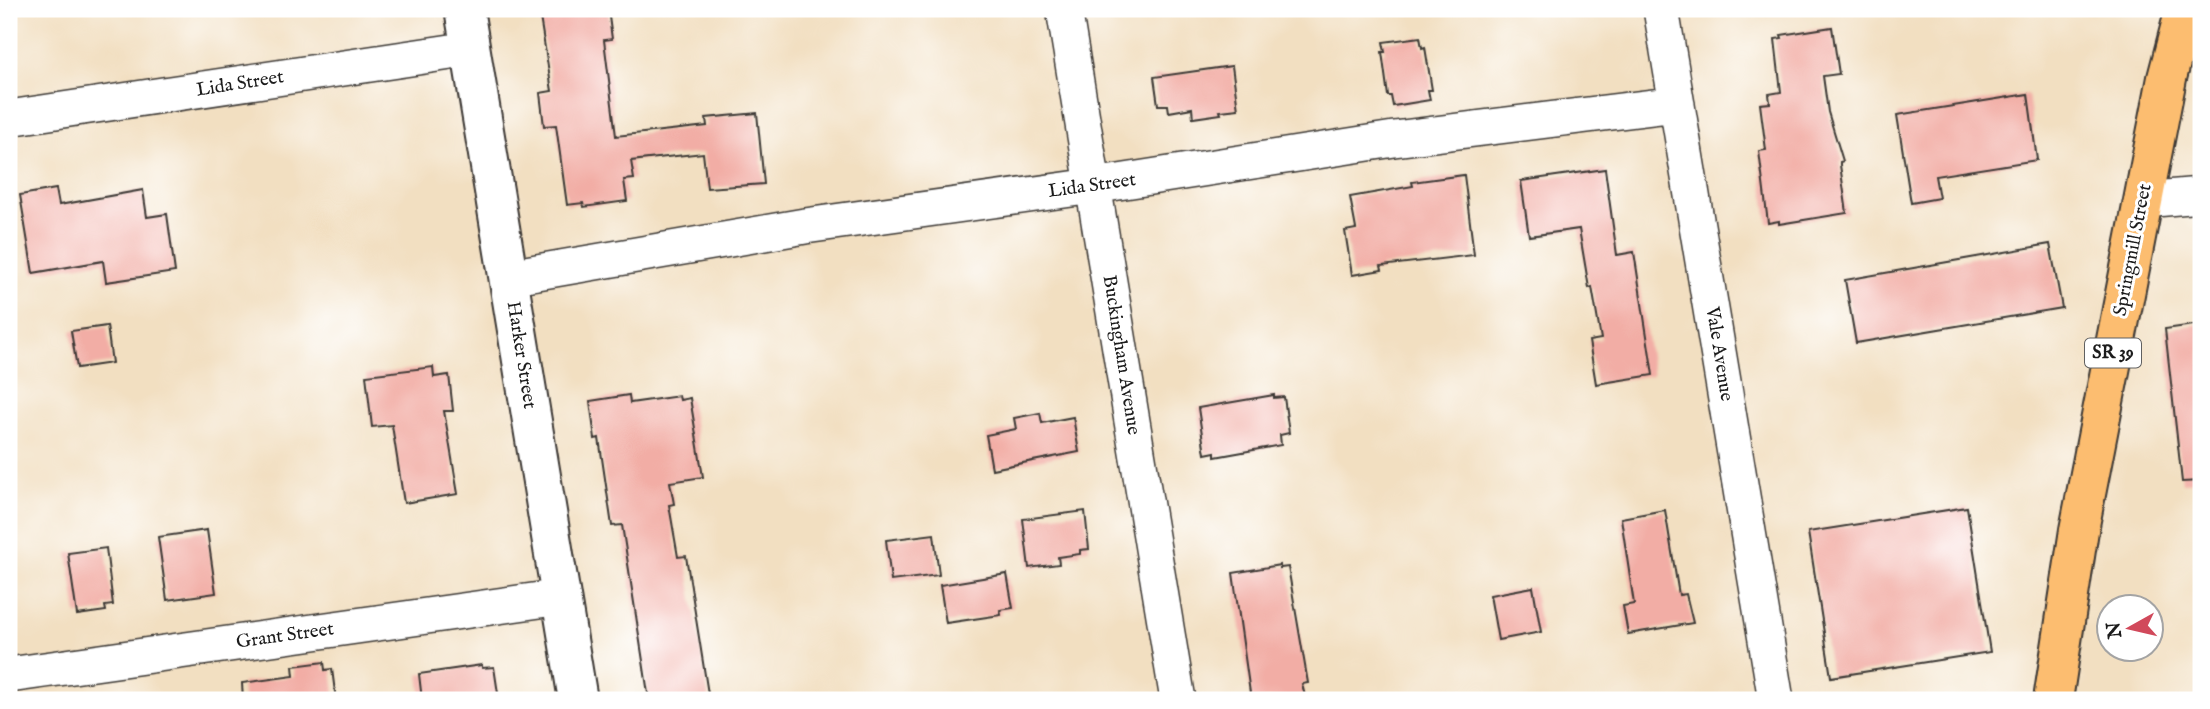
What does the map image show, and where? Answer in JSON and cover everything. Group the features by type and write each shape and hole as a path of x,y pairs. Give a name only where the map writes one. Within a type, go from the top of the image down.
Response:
{"main road":[{"name":"Springmill Street","path":"2053,700 2079,530 2167,78 2185,9"}],"street":[{"name":"Harker Street","path":"464,9 578,700"},
{"name":"Buckingham Avenue","path":"1064,9 1178,700"},
{"name":"Vale Avenue","path":"1661,9 1776,700"},
{"name":"Lida Street","path":"9,118 471,49"},
{"name":"Lida Street","path":"508,277 805,226 1093,186 1394,139 1677,104"},
{"path":"2143,200 2201,195"},
{"name":"Grant Street","path":"9,675 561,597"}],"building":[{"path":"608,9 612,39 604,40 616,136 707,126 706,118 757,113 764,184 707,188 703,153 631,161 634,179 624,180 627,201 584,207 583,203 567,205 556,125 544,126 540,93 552,91 539,11"},
{"path":"1832,27 1839,74 1823,76 1828,112 1843,161 1840,165 1847,213 1779,224 1779,221 1768,223 1759,151 1766,150 1760,104 1770,103 1769,94 1781,92 1775,39 1782,38 1781,35"},
{"path":"1420,37 1422,48 1425,47 1432,90 1428,90 1430,100 1393,106 1391,96 1388,96 1383,42"},
{"path":"1232,66 1238,109 1193,118 1192,108 1169,112 1168,105 1158,105 1154,77"},
{"path":"2028,94 2037,160 1935,176 1939,198 1911,203 1897,115"},
{"path":"1605,169 1617,255 1634,252 1653,375 1596,384 1589,341 1601,339 1579,229 1529,236 1521,181"},
{"path":"1464,175 1474,255 1381,266 1382,270 1352,275 1345,231 1356,229 1350,197 1413,186 1412,182"},
{"path":"56,189 59,205 143,190 147,217 167,214 175,272 106,282 103,261 33,273 20,195"},
{"path":"2050,244 2062,308 1856,343 1845,280"},
{"path":"2201,324 2201,481 2182,482 2165,329"},
{"path":"107,326 112,363 77,368 71,331"},
{"path":"433,367 434,377 449,375 453,411 444,411 458,494 404,503 392,425 372,427 366,375"},
{"path":"629,395 630,403 679,396 680,400 690,398 703,477 670,482 674,504 669,505 678,557 686,556 709,700 649,700 622,525 612,526 599,438 595,439 590,401"},
{"path":"1274,395 1274,398 1284,397 1289,433 1280,435 1281,445 1215,457 1215,452 1205,454 1198,408"},
{"path":"1040,413 1042,423 1073,417 1079,452 992,469 986,435 1016,429 1014,418"},
{"path":"1967,507 1990,652 1831,677 1808,532"},
{"path":"1665,510 1679,595 1686,594 1693,623 1628,634 1623,606 1634,604 1621,518"},
{"path":"1085,511 1089,549 1080,550 1080,554 1058,557 1059,564 1029,568 1023,519"},
{"path":"207,530 216,593 167,600 158,537"},
{"path":"934,534 939,575 891,581 886,540"},
{"path":"106,548 113,605 105,606 106,611 77,615 68,553"},
{"path":"1280,565 1280,568 1288,567 1308,683 1302,684 1305,696 1251,700 1233,573"},
{"path":"1007,574 1013,608 1000,610 1001,615 946,623 940,585"},
{"path":"1533,587 1541,632 1498,640 1490,595"},
{"path":"324,662 325,670 332,669 336,700 243,700 242,683 294,676 293,666"},
{"path":"482,665 482,668 494,667 499,700 422,700 419,674"}]}
